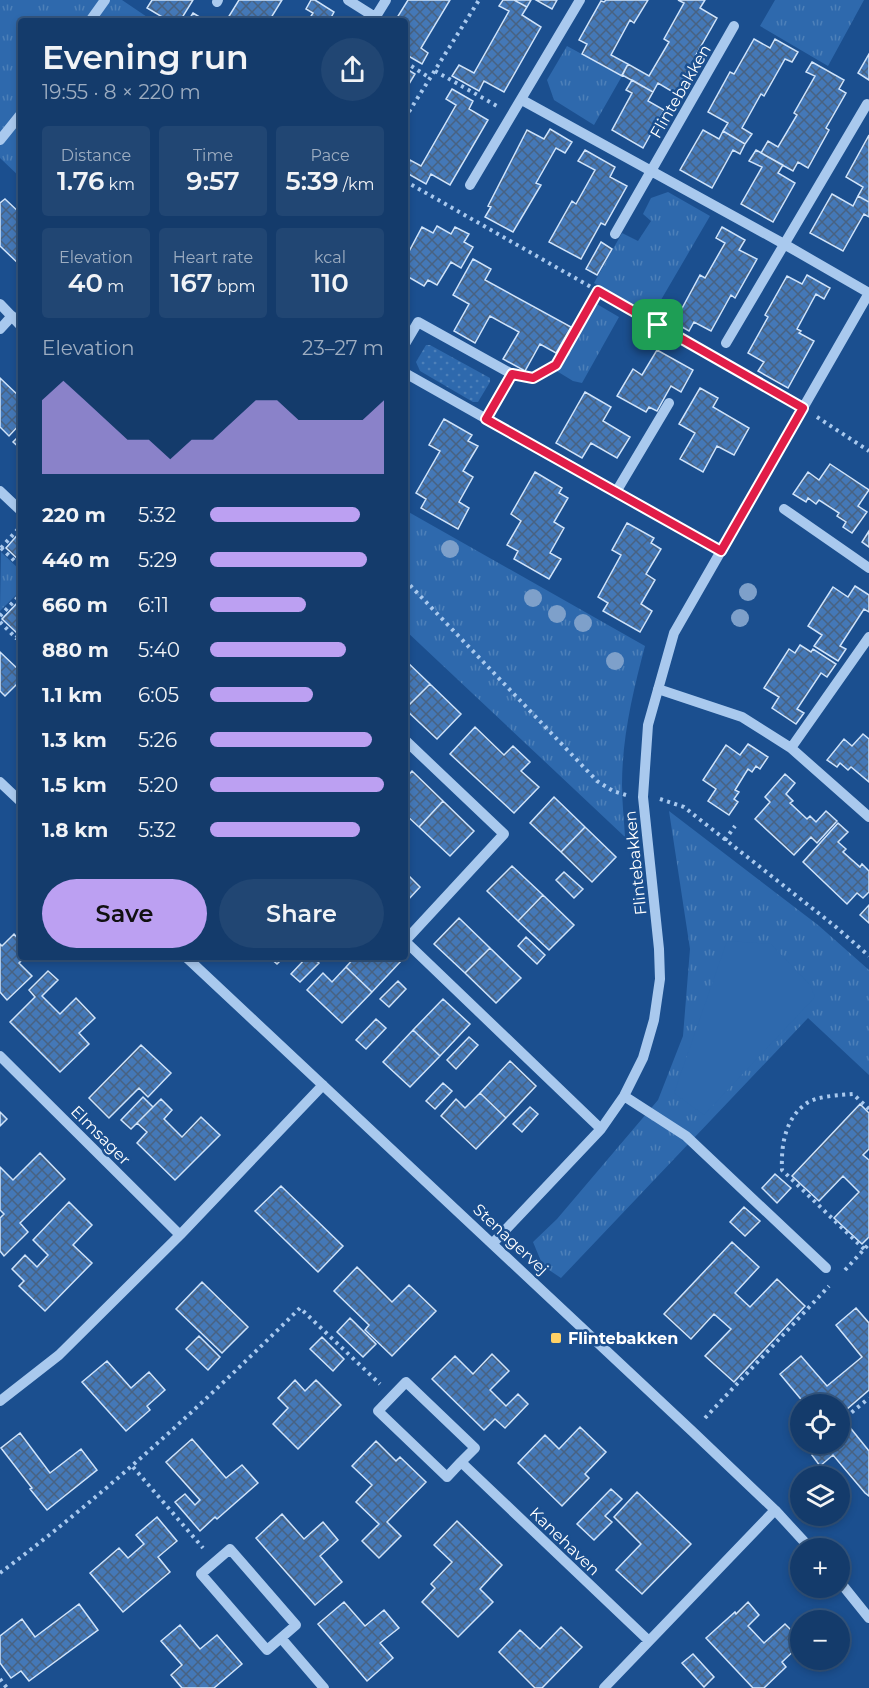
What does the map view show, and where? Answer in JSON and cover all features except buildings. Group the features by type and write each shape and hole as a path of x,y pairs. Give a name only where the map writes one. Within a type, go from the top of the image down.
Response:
{"street":[{"path":"92,18 105,0"},
{"path":"348,0 373,18"},
{"path":"375,18 386,0"},
{"path":"470,185 580,0"},
{"name":"Flintebakken","path":"615,234 734,26"},
{"name":"Flintebakken","path":"493,1243 601,1129 624,1096 643,1058 654,1020 660,980 659,949 643,797 648,725 674,633 869,293 522,100"},
{"path":"726,343 867,104"},
{"path":"0,140 18,118"},
{"path":"0,304 18,323"},
{"path":"0,329 12,316"},
{"path":"408,339 418,322 512,374 486,419"},
{"path":"408,375 721,551"},
{"path":"616,492 669,403"},
{"path":"0,492 18,508"},
{"path":"784,509 869,568"},
{"path":"791,748 869,638"},
{"path":"658,689 742,717 791,748 869,817"},
{"path":"408,743 504,834 408,938"},
{"path":"0,782 18,799"},
{"path":"408,944 601,1129"},
{"name":"Stenagervej","path":"189,960 693,1432 775,1510 801,1538"},
{"name":"Elmsager","path":"0,1056 180,1235"},
{"path":"0,1401 58,1355 180,1235 323,1085"},
{"path":"624,1096 686,1136 826,1268"},
{"path":"406,1382 475,1449 461,1462 447,1477 378,1411 406,1382"},
{"name":"Kanehaven","path":"461,1462 649,1641"},
{"path":"604,1688 775,1510"},
{"path":"230,1549 296,1625 281,1638 267,1650 201,1574 230,1549"},
{"path":"850,1594 869,1618"},
{"path":"281,1638 324,1688"}],"path":[{"path":"408,113 479,0"},
{"path":"408,64 430,78"},
{"path":"435,71 513,115"},
{"path":"408,183 803,408 869,451"},
{"path":"512,374 533,378 556,365 598,291"},
{"path":"18,529 0,548 18,564"},
{"path":"0,616 18,597"},
{"path":"0,622 16,638 18,636"},
{"path":"725,840 735,826"},
{"path":"864,1249 782,1170 782,1153 789,1121 808,1101 834,1095 853,1094 869,1109"},
{"path":"840,1275 869,1244"},
{"path":"693,1432 832,1284"},
{"path":"0,1573 54,1533 133,1467 300,1308 392,1396"},
{"path":"850,1414 869,1398"},
{"path":"133,1467 215,1562"},
{"path":"0,1679 7,1688"}],"green space":[{"path":"0,0 122,0 149,18 18,18 18,175 0,158"},
{"path":"775,0 864,0 828,66 760,26"},
{"path":"567,46 622,76 594,125 554,100 547,80"},
{"path":"668,192 710,216 651,317 594,283 622,233 638,241 651,221 643,214 651,198"},
{"path":"595,303 619,317 582,383 573,381 555,370"},
{"path":"426,345 430,345 490,378 478,402 473,402 420,371 416,362"},
{"path":"408,512 645,646 632,697 622,767 625,837 408,633"},
{"path":"1,552 18,568 18,593 0,611"},
{"path":"669,811 818,925 869,970 869,1075 808,1018 561,1278 543,1266 533,1242 557,1219 658,1100 683,1036 690,949"},
{"path":"727,941 771,944 810,985 815,997 704,1115 674,1093"}],"place":[{"name":"Flintebakken","path":"556,1338"}],"route":[{"path":"598,291 658,325 803,408 721,551 486,419 512,374 533,378 556,365 598,291"}]}
